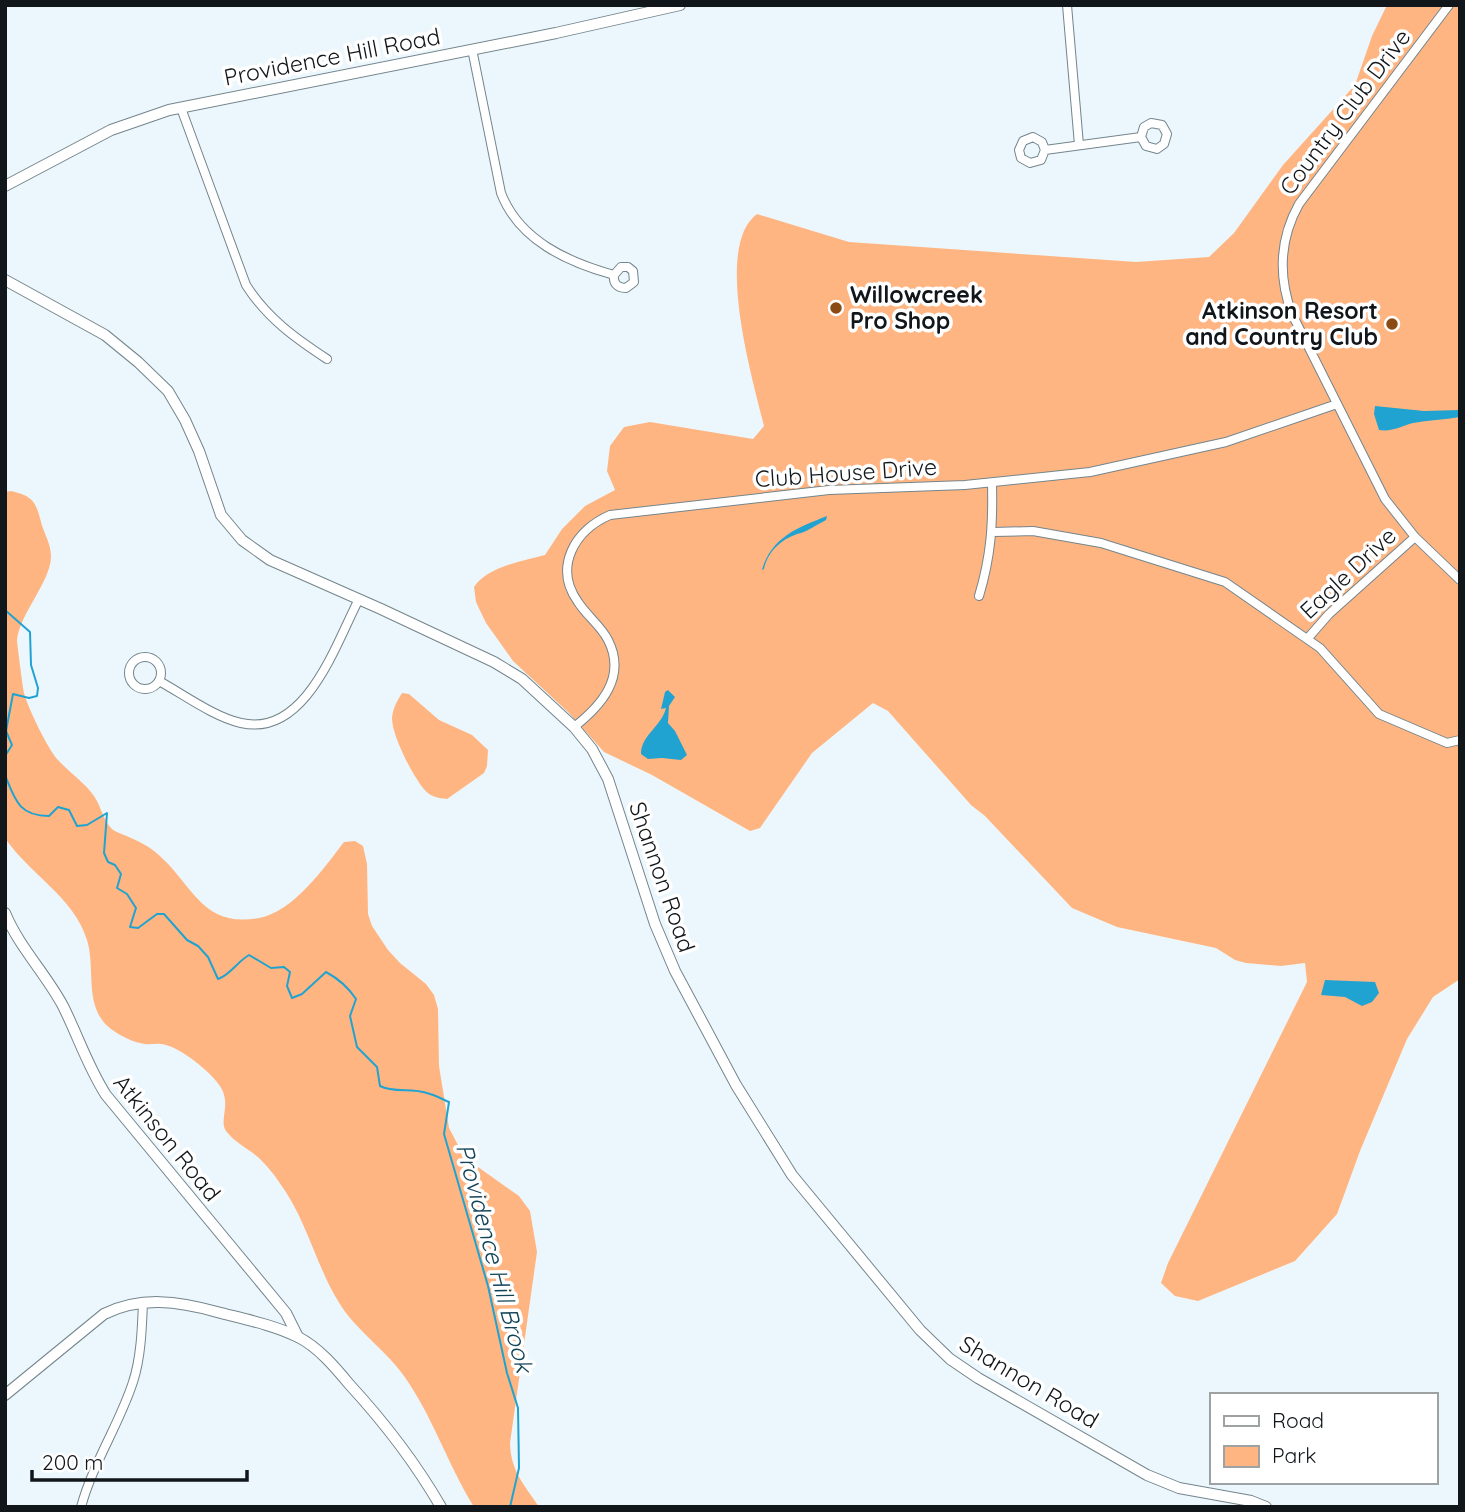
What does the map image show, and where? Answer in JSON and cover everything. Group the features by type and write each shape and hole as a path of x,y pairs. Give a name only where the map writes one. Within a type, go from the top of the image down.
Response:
{"street":[{"name":"Providence Hill Road","path":"5,186 111,130 151,116 680,5"},
{"path":"1067,5 1079,145"},
{"name":"Country Club Drive","path":"1449,5 1299,204 1286,234 1282,268 1287,299 1385,499 1415,537 1460,580"},
{"path":"472,49 501,192 507,208 516,222 542,244 584,265 614,275"},
{"path":"181,108 246,285 278,325 327,359"},
{"path":"1045,150 1141,137"},
{"name":"Shannon Road","path":"5,280 105,335 159,382 185,420 222,515 242,540 270,560 501,666 541,695 574,727 592,749 608,779 655,924 675,971 736,1085 792,1175 920,1330 950,1359 978,1378 1147,1475 1195,1492 1251,1501 1264,1506"},
{"name":"Club House Drive","path":"574,727 598,706 609,691 614,674 614,657 609,641 576,600 570,585 570,553 578,539 595,522 610,515 804,493 992,483 1090,472 1226,442 1337,404"},
{"path":"979,596 993,532 992,483"},
{"path":"993,532 1033,531 1101,542 1214,577 1236,588 1308,638 1379,714 1447,743 1460,740"},
{"name":"Eagle Drive","path":"1308,638 1329,614 1415,537"},
{"path":"159,681 243,724 275,720 289,714 308,695 359,599"},
{"path":"143,657 153,659 161,671 159,681 151,688 135,686 130,677 131,666 143,657"},
{"name":"Atkinson Road","path":"5,913 15,934 62,1004 89,1066 106,1096 286,1313 298,1337"},
{"path":"5,1395 104,1314 143,1302 169,1301 202,1307 298,1337 332,1365 377,1414 408,1454 441,1507"},
{"path":"82,1507 89,1484 134,1381 143,1302"}],"green space":[{"path":"1387,5 1460,5 1460,979 1433,997 1407,1039 1337,1214 1295,1261 1198,1301 1175,1296 1161,1283 1168,1263 1307,982 1305,963 1281,966 1246,963 1235,960 1216,948 1117,927 1072,908 985,816 971,805 888,711 873,703 812,753 760,828 750,831 652,775 604,752 569,713 513,661 486,623 476,602 474,587 487,574 516,562 545,555 562,529 585,506 615,490 607,471 610,446 624,427 650,422 753,439 764,426 745,348 737,283 738,254 744,230 757,214 849,242 1136,262 1209,257 1234,233 1283,165 1355,85 1372,36"},
{"path":"5,492 24,495 35,505 51,552 46,577 23,619 17,640 24,693 38,727 53,753 94,796 112,829 155,852 192,893 213,911 240,920 272,914 296,898 344,842 355,841 363,846 367,864 368,914 372,926 388,950 426,984 434,995 438,1009 439,1066 449,1128 471,1162 519,1196 530,1211 537,1252 510,1443 516,1470 539,1507 474,1507 424,1408 404,1376 338,1301 296,1210 275,1176 262,1161 226,1131 222,1089 206,1071 183,1053 168,1045 132,1041 115,1032 102,1020 93,999 89,951 81,925 62,898 5,838"},
{"path":"402,693 409,694 439,720 472,735 488,750 484,773 447,799 431,795 423,788 399,744 392,718"}],"water":[{"path":"1375,406 1424,411 1460,410 1460,417 1379,430 1374,414"},
{"path":"827,516 826,520 778,545 762,570 766,559 779,541 797,529"},
{"path":"668,690 675,697 669,706 668,723 687,755 681,760 648,759 641,754 642,747 664,714 666,708 661,709 665,692"},
{"path":"1325,980 1375,982 1379,993 1372,1002 1362,1006 1345,997 1321,995"}],"waterway":[{"name":"Providence Hill Brook","path":"5,610 30,632 31,665 38,688 37,696 29,698 13,694 6,731 12,745 5,756"},
{"name":"Providence Hill Brook","path":"5,775 15,799 31,813 49,816 58,807 69,810 77,826 87,825 107,813 104,853 108,862 115,865 121,874 117,888 127,894 136,908 130,927 138,928 157,914 164,914 187,940 198,946 208,957 218,979 249,955 271,968 284,967 290,972 287,986 292,998 302,994 326,972 343,984 356,999 350,1016 357,1047 377,1067 380,1086 421,1092 449,1102 444,1134 488,1286 507,1373 518,1408 519,1468 510,1507"}],"place":[{"name":"Willowcreek Pro Shop","path":"836,308"},
{"name":"Atkinson Resort and Country Club","path":"1392,324"}]}
